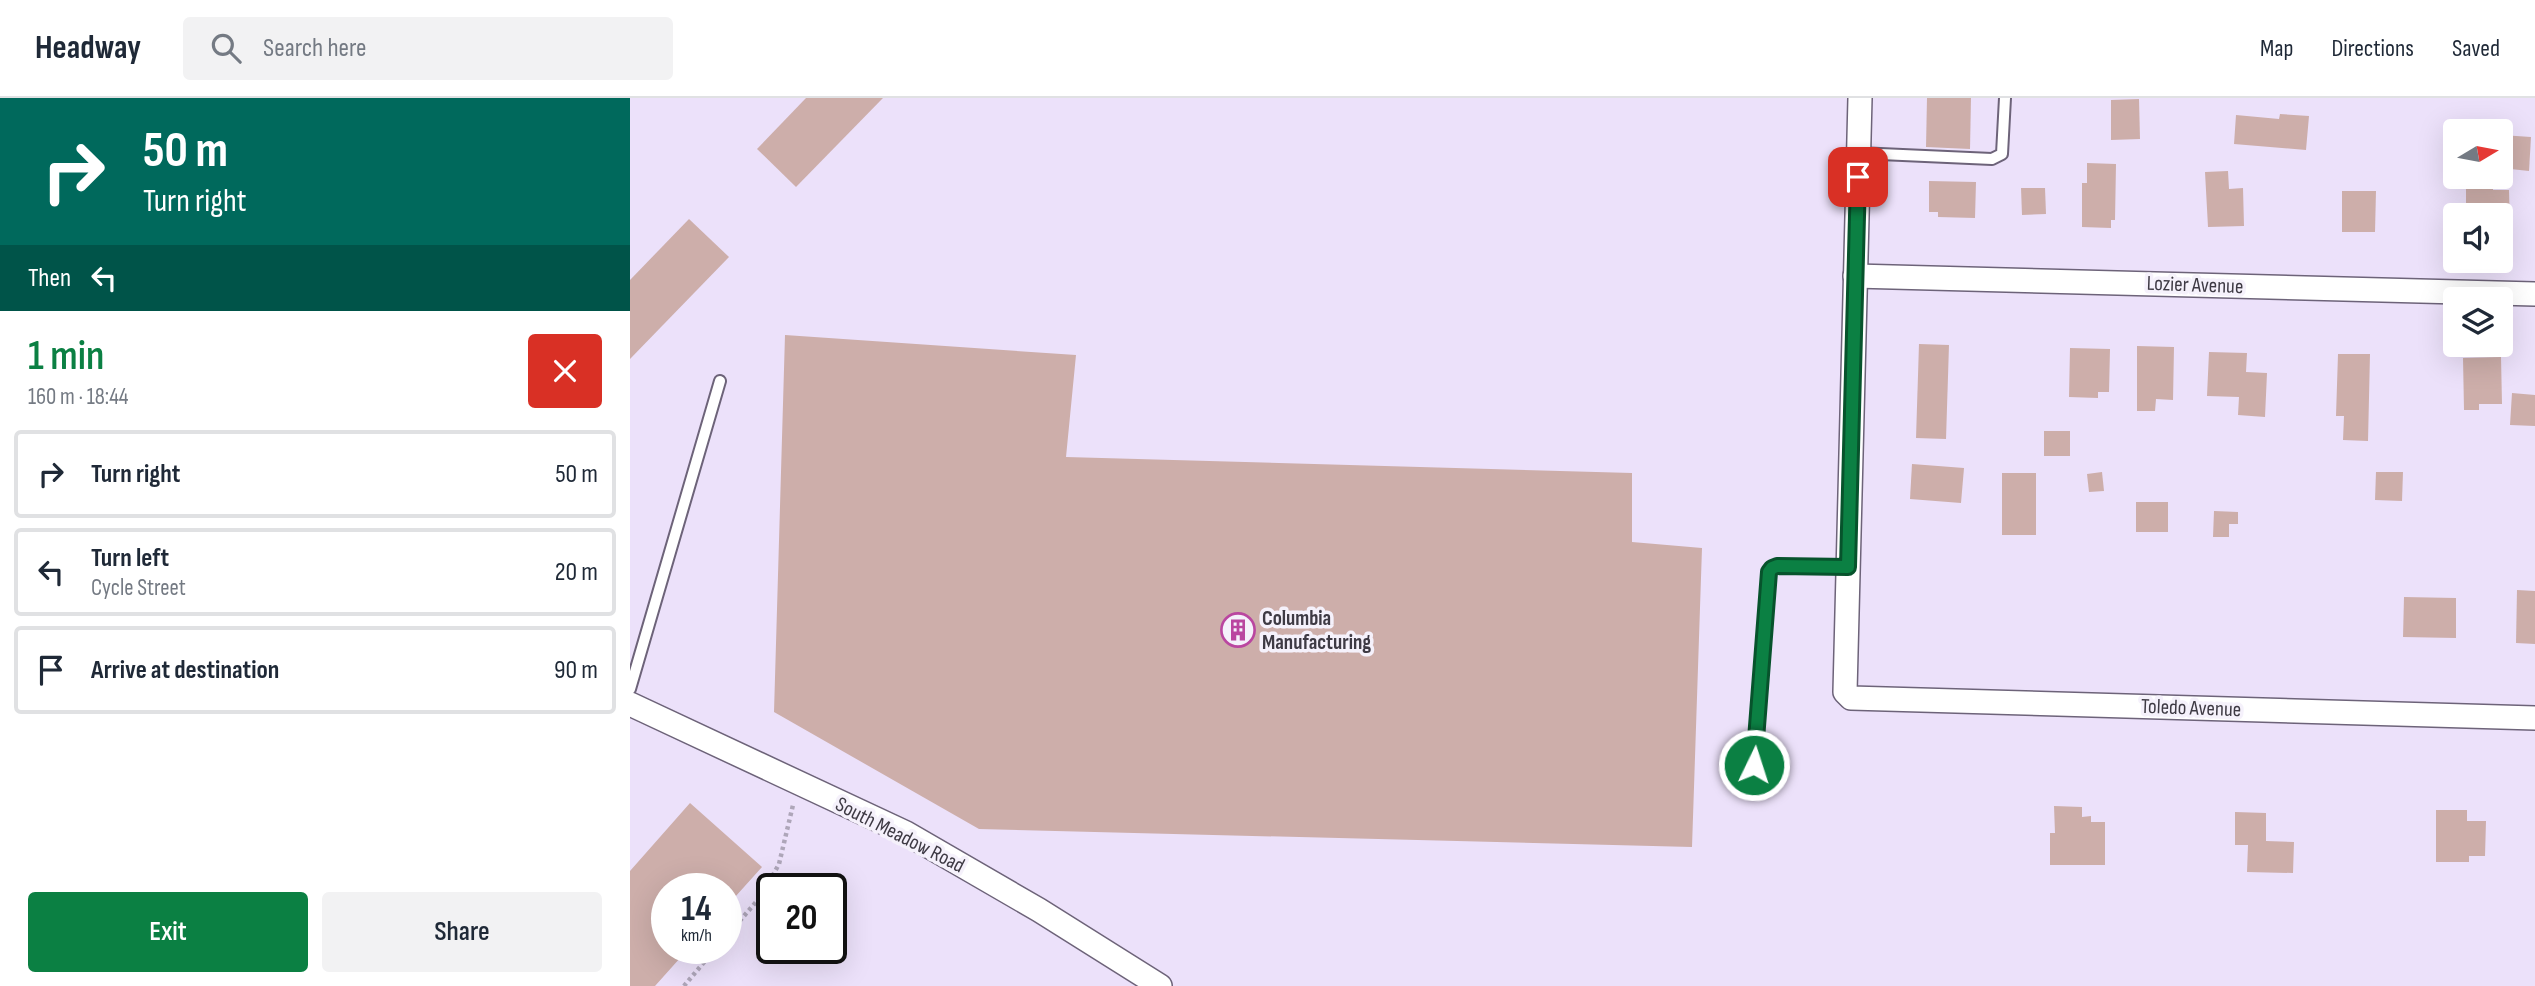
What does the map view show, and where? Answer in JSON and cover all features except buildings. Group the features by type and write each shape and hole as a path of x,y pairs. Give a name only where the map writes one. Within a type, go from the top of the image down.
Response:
{"street":[{"path":"1848,567 1860,98"},
{"name":"Lozier Avenue","path":"1855,276 2535,294"},
{"name":"Toledo Avenue","path":"1848,567 1845,692 1851,698 2535,718"},
{"name":"South Meadow Road","path":"630,704 906,834 1039,910 1160,986"}],"lane":[{"path":"1858,153 1992,159 2002,154 2005,98"},
{"path":"630,689 720,381"},
{"path":"1754,765 1769,572 1777,566 1848,567"}],"path":[{"path":"742,918 762,895 779,864 798,784"},
{"path":"684,986 703,964"}],"place":[{"name":"Columbia Manufacturing","path":"1238,630"}],"route":[{"path":"1754,765 1769,572 1777,566 1848,567 1858,177"}]}
